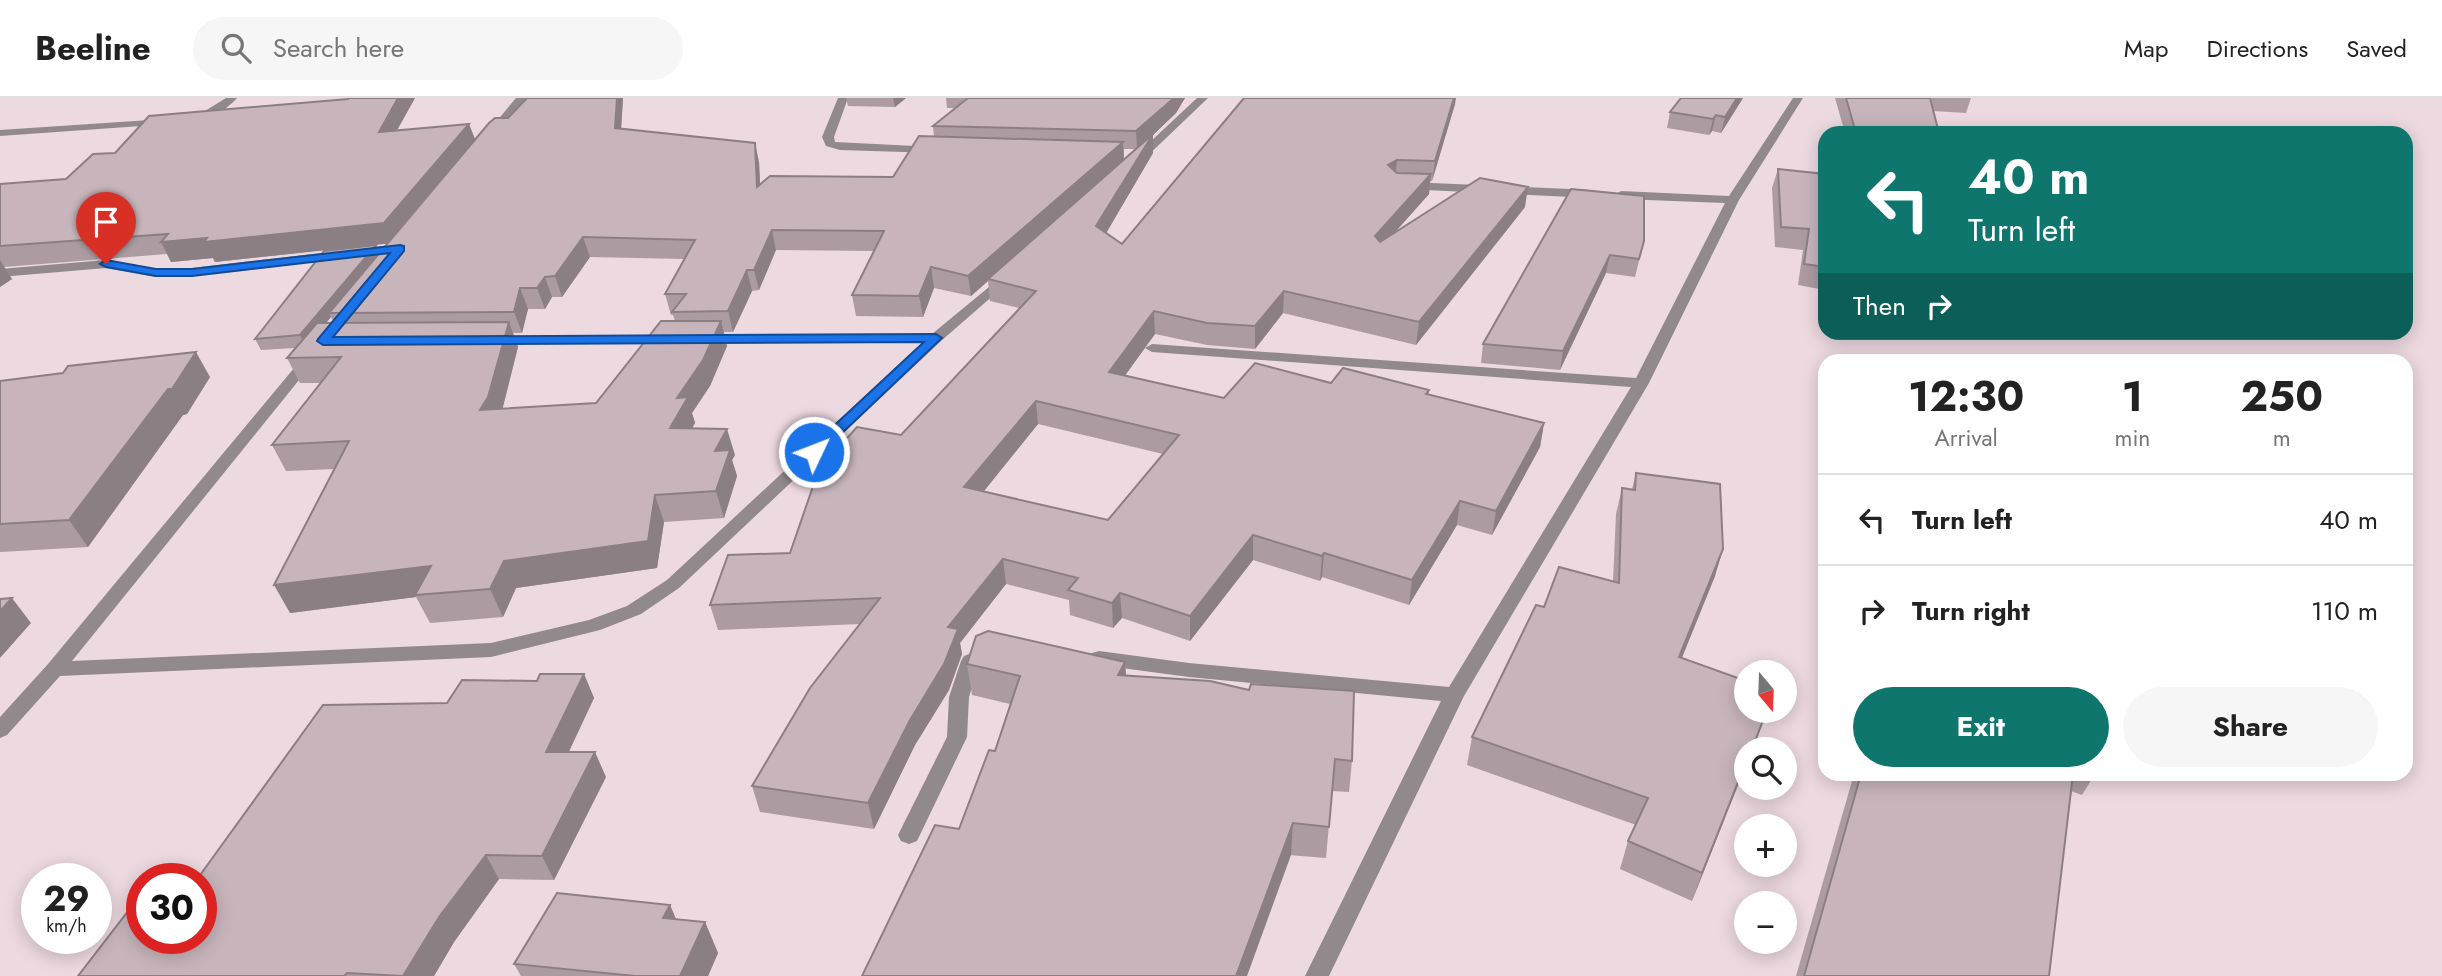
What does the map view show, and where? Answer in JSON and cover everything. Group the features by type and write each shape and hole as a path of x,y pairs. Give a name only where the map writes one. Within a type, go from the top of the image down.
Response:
{"street":[{"path":"190,121 204,118 232,98"},
{"path":"477,152 520,98"},
{"path":"843,98 828,137 830,144 840,147 950,150"},
{"path":"1132,160 1203,98"},
{"path":"1317,976 1454,695 1641,383 1733,200 1798,98"},
{"path":"0,133 176,121"},
{"path":"1395,186 1733,200"},
{"path":"0,273 106,264 156,273 192,272 404,243 383,269"},
{"path":"55,669 492,650 593,625 634,610 673,584 936,338 1018,267"},
{"path":"476,341 936,338"},
{"path":"0,730 55,669 323,341"},
{"path":"1152,348 1641,383"},
{"path":"909,835 957,737 959,697 971,661 998,648"},
{"path":"1082,655 1189,670 1454,695"}],"building":[{"path":"349,98 398,98 379,132 469,124 384,223 204,242 207,238 161,242 168,234 0,246 0,184 66,179 93,154 115,153 149,116"},
{"path":"527,98 617,98 615,128 755,143 757,187 770,176 893,177 919,136 1123,142 968,276 931,267 919,296 852,295 884,231 772,230 754,270 747,270 728,311 672,312 686,294 665,294 695,240 583,237 555,276 545,277 537,288 520,288 514,312 329,313 489,123 495,118 508,118"},
{"path":"968,98 1174,98 1136,131 933,126"},
{"path":"1244,98 1454,98 1435,161 1397,160 1388,165 1397,173 1431,174 1375,236 1380,242 1480,178 1528,187 1419,322 1284,291 1255,326 1207,323 1154,311 1109,372 1224,398 1255,363 1331,383 1343,368 1429,390 1426,394 1544,423 1496,511 1460,501 1412,580 1253,535 1190,616 1120,593 1112,603 1068,590 1078,578 1003,559 948,627 958,629 944,664 910,720 868,803 752,786 810,688 880,598 710,605 728,555 790,553 819,469 857,427 901,435 1036,291 988,279 1153,134 1096,226 1122,244","holes":["1036,401 1179,435 1108,520 964,487"]},
{"path":"1681,98 1737,98 1725,117 1716,115 1713,119 1670,112"},
{"path":"1846,98 1930,98 1937,126 1854,126"},
{"path":"1778,169 1818,173 1818,266 1804,264 1809,229 1781,227"},
{"path":"1571,189 1644,196 1644,241 1639,259 1610,255 1563,351 1483,344"},
{"path":"376,245 300,335 255,339 324,251"},
{"path":"661,321 721,321 703,360 677,398 688,397 670,428 727,429 715,451 730,450 716,491 655,495 648,541 504,561 490,589 415,595 431,566 274,585 349,441 272,445 341,357 287,358 317,323 509,322 488,397 480,410 596,403"},
{"path":"196,352 172,389 168,389 69,520 0,524 0,381 63,373 68,366"},
{"path":"1636,473 1720,484 1723,549 1679,657 1734,677 1734,723 1762,723 1757,737 1734,737 1734,792 1702,873 1628,841 1648,798 1472,737 1536,605 1544,607 1559,567 1619,583 1622,488 1635,490"},
{"path":"12,598 0,611 0,599"},
{"path":"988,631 1125,662 1118,675 1210,681 1249,690 1251,684 1354,691 1352,761 1335,759 1329,827 1293,823 1236,976 862,976 935,825 959,829 989,750 995,751 1020,676 967,664 976,636"},
{"path":"540,674 584,674 546,752 595,752 542,856 486,855 439,917 403,976 347,973 344,976 78,976 95,954 112,954 112,932 126,914 126,954 217,954 217,863 209,863 323,705 447,703 462,680 537,681"},
{"path":"1859,781 2072,781 2049,976 1804,976"},
{"path":"557,893 670,905 663,918 705,922 680,976 635,976 514,964"}],"route":[{"path":"106,264 156,273 192,272 400,248 323,341 936,338 814,452"}]}
